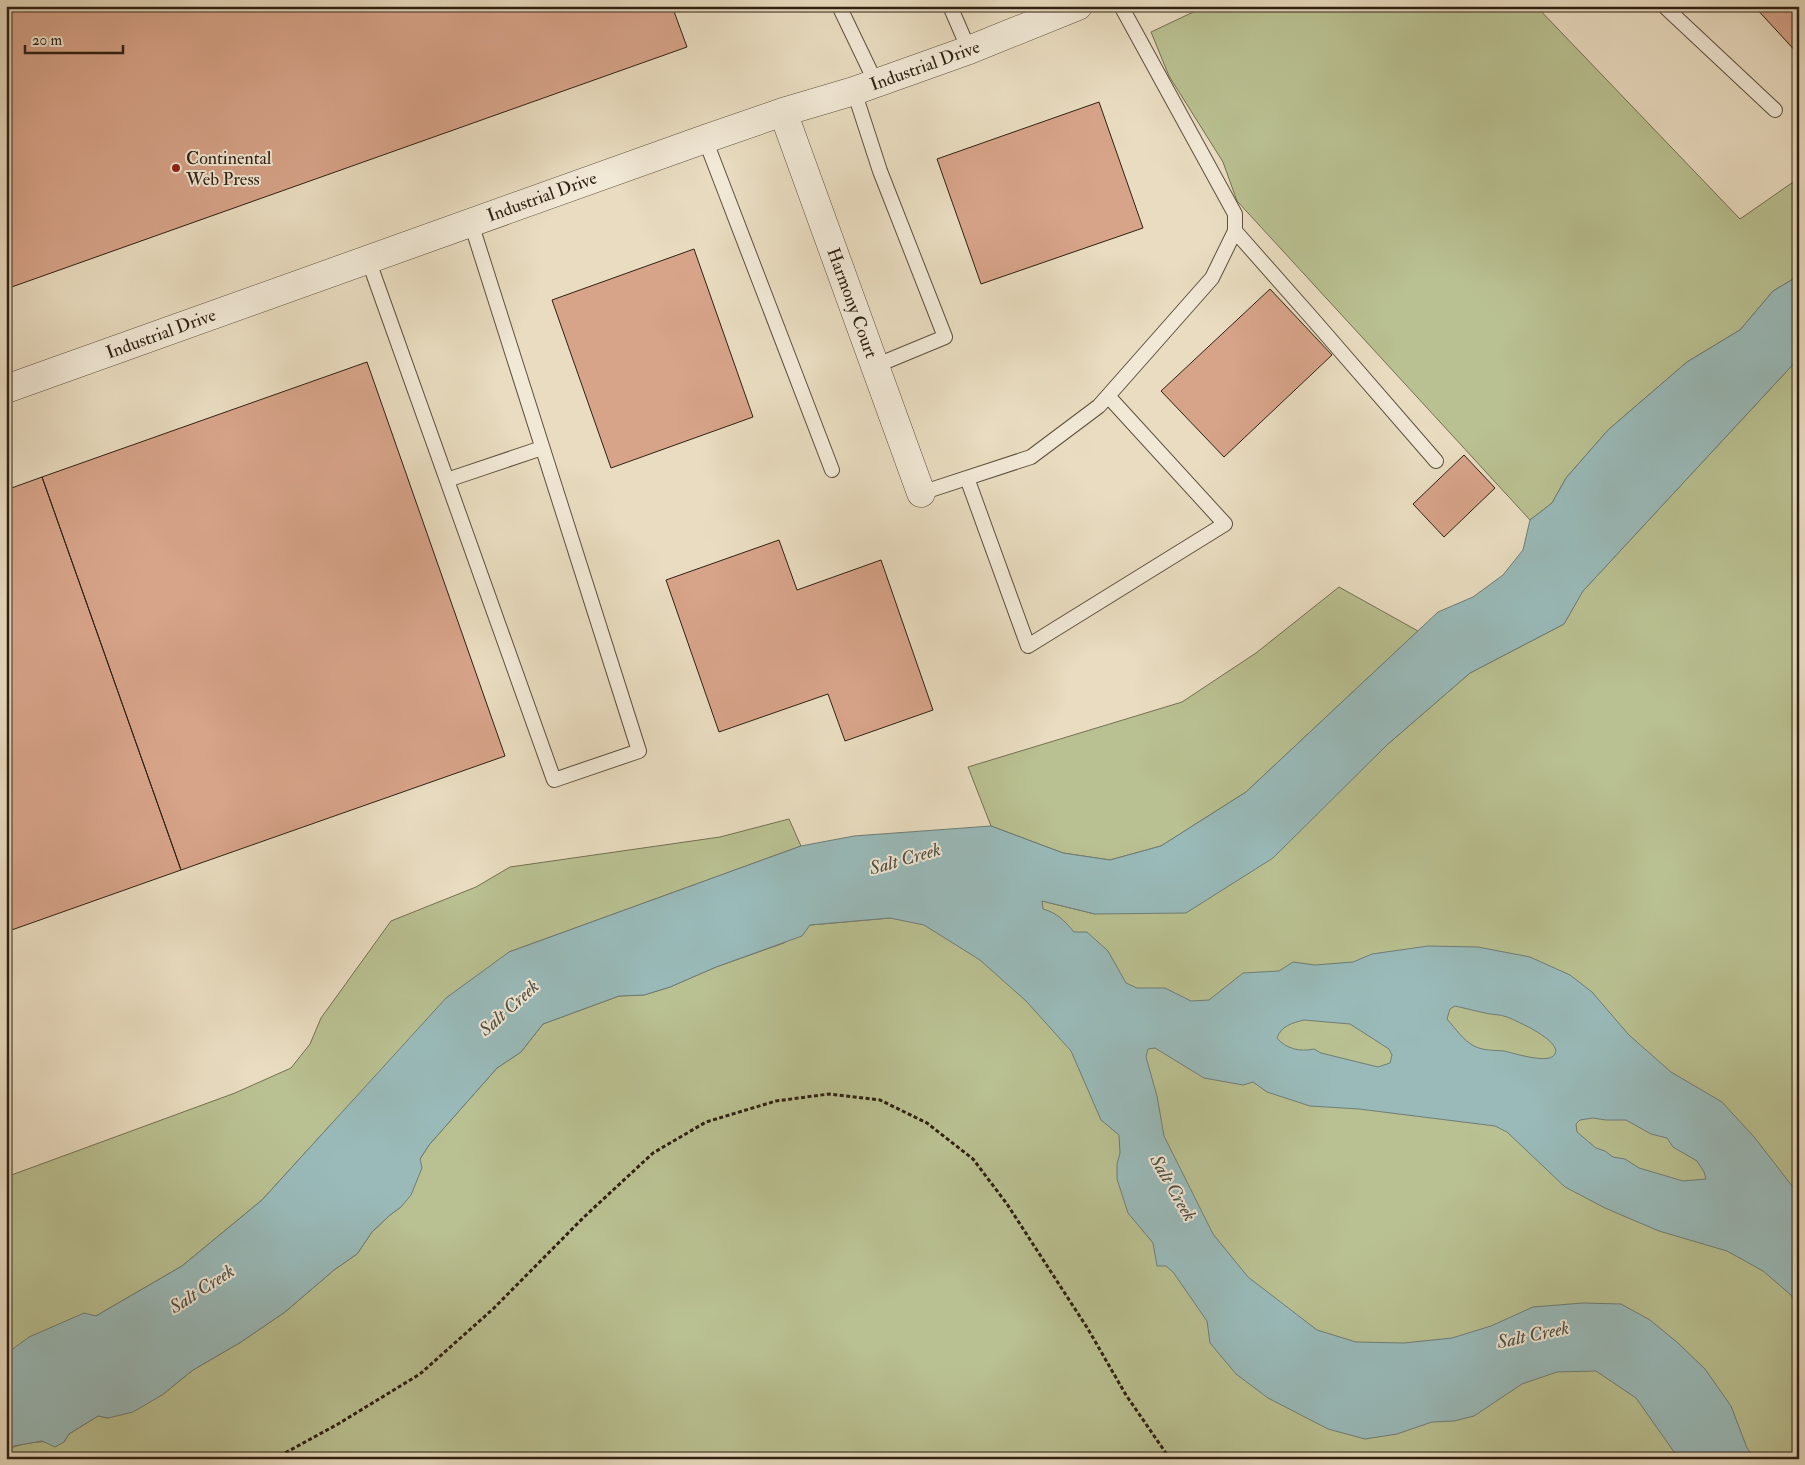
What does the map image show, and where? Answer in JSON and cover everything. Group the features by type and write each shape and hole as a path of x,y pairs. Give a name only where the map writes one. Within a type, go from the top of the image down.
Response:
{"street":[{"name":"Industrial Drive","path":"6,389 705,139 783,112 865,87 969,50 1078,6"},
{"name":"Harmony Court","path":"783,112 921,493"}],"lane":[{"path":"839,6 865,87 880,171 945,337 875,366"},
{"path":"950,6 969,50"},
{"path":"921,493 1031,457 1099,406 1212,278 1235,231 1235,214 1121,6"},
{"path":"1664,6 1775,110"},
{"path":"705,139 832,470"},
{"path":"368,259 554,780 639,751 471,223"},
{"path":"1235,231 1436,461"},
{"path":"967,478 1028,646 1225,524 1108,396"},
{"path":"447,480 542,448"}],"path":[{"path":"274,1459 338,1424 420,1374 493,1309 584,1217 653,1153 706,1122 776,1101 829,1094 880,1100 927,1123 973,1159 1007,1204 1088,1329 1126,1395 1170,1459"}],"green space":[{"path":"1206,6 1536,6 1740,219 1799,178 1799,261 1796,264 1795,278 1773,291 1740,330 1687,362 1608,430 1566,478 1552,503 1530,520 1237,201 1223,162 1169,76 1151,32"},
{"path":"1799,358 1799,1459 6,1459 6,1450 13,1447 35,1442 64,1442 69,1434 98,1416 108,1418 162,1395 193,1370 241,1342 285,1312 334,1270 357,1254 372,1232 401,1207 420,1159 429,1145 497,1068 521,1052 543,1024 619,996 644,995 670,987 716,967 784,943 810,925 1042,901 1095,914 1388,744 1470,673 1564,624 1582,592"},
{"path":"1339,587 1418,631 1246,792 1161,846 1110,860 1063,853 991,826 968,767 1182,702 1256,653"},
{"path":"789,819 801,846 509,952 334,1121 262,1200 182,1266 96,1316 6,1354 6,1177 235,1093 291,1068 310,1044 321,1018 391,921 476,887 510,867 720,837"}],"water":[{"name":"Salt Creek","path":"1799,261 1799,358 1583,591 1564,624 1470,673 1388,744 1273,858 1186,913 1095,914 1042,901 1043,909 1060,918 1074,932 1087,932 1108,951 1126,983 1137,988 1165,988 1191,1001 1209,1000 1243,973 1279,971 1293,962 1315,965 1353,962 1372,954 1428,946 1478,947 1530,957 1570,975 1592,992 1629,1035 1671,1072 1722,1102 1755,1138 1799,1195 1799,1310 1791,1295 1763,1271 1727,1251 1659,1231 1605,1208 1565,1187 1507,1132 1495,1126 1359,1109 1310,1106 1267,1092 1253,1082 1243,1085 1204,1078 1155,1048 1148,1049 1146,1057 1157,1096 1164,1136 1213,1234 1248,1277 1317,1330 1356,1342 1404,1343 1452,1338 1491,1326 1533,1307 1583,1303 1621,1304 1650,1320 1705,1369 1731,1406 1747,1448 1755,1459 1679,1459 1636,1398 1596,1371 1557,1372 1522,1384 1474,1416 1454,1421 1432,1422 1397,1434 1365,1439 1328,1429 1268,1398 1236,1374 1210,1343 1207,1321 1173,1272 1166,1266 1157,1266 1153,1243 1128,1213 1117,1179 1117,1164 1120,1153 1119,1135 1101,1120 1071,1051 1026,1001 980,960 924,925 890,918 810,925 802,936 716,967 670,987 644,995 619,996 543,1024 521,1052 497,1068 429,1145 420,1159 422,1168 411,1195 401,1207 372,1232 357,1254 334,1270 285,1312 241,1342 193,1370 162,1395 133,1412 108,1418 98,1416 69,1434 64,1442 55,1447 42,1441 14,1446 6,1450 6,1354 29,1337 84,1313 96,1316 182,1266 262,1200 446,998 509,952 801,846 854,836 991,826 1063,853 1110,860 1161,846 1246,792 1438,612 1473,597 1503,575 1523,550 1530,520 1552,503 1566,478 1608,430 1687,362 1740,330 1773,291 1795,278 1796,263","holes":["1455,1006 1504,1016 1520,1023 1552,1043 1555,1054 1551,1057 1539,1058 1478,1048 1463,1037 1447,1019 1450,1009","1304,1020 1350,1024 1389,1049 1392,1055 1390,1063 1378,1067 1321,1053 1314,1049 1294,1049 1285,1045 1277,1038 1281,1031 1291,1024","1593,1118 1626,1120 1651,1134 1667,1138 1673,1147 1697,1161 1706,1179 1683,1181 1639,1168 1625,1159 1613,1157 1605,1151 1596,1148 1577,1132 1576,1124 1580,1120"]}],"building":[{"name":"Continental Web Press","path":"6,6 672,6 687,47 6,289"},
{"path":"1754,6 1799,6 1799,55"},
{"path":"1099,102 1143,228 981,284 937,159"},
{"path":"694,249 753,417 611,468 552,300"},
{"path":"1270,289 1332,355 1224,457 1161,391"},
{"path":"367,362 505,756 181,870 42,477"},
{"path":"1464,455 1495,488 1444,537 1413,504"},
{"path":"42,477 181,870 6,932 6,490"},
{"path":"779,540 797,590 881,560 933,710 845,741 828,694 719,732 666,580"}],"place":[{"name":"Continental Web Press","path":"176,168"}]}
